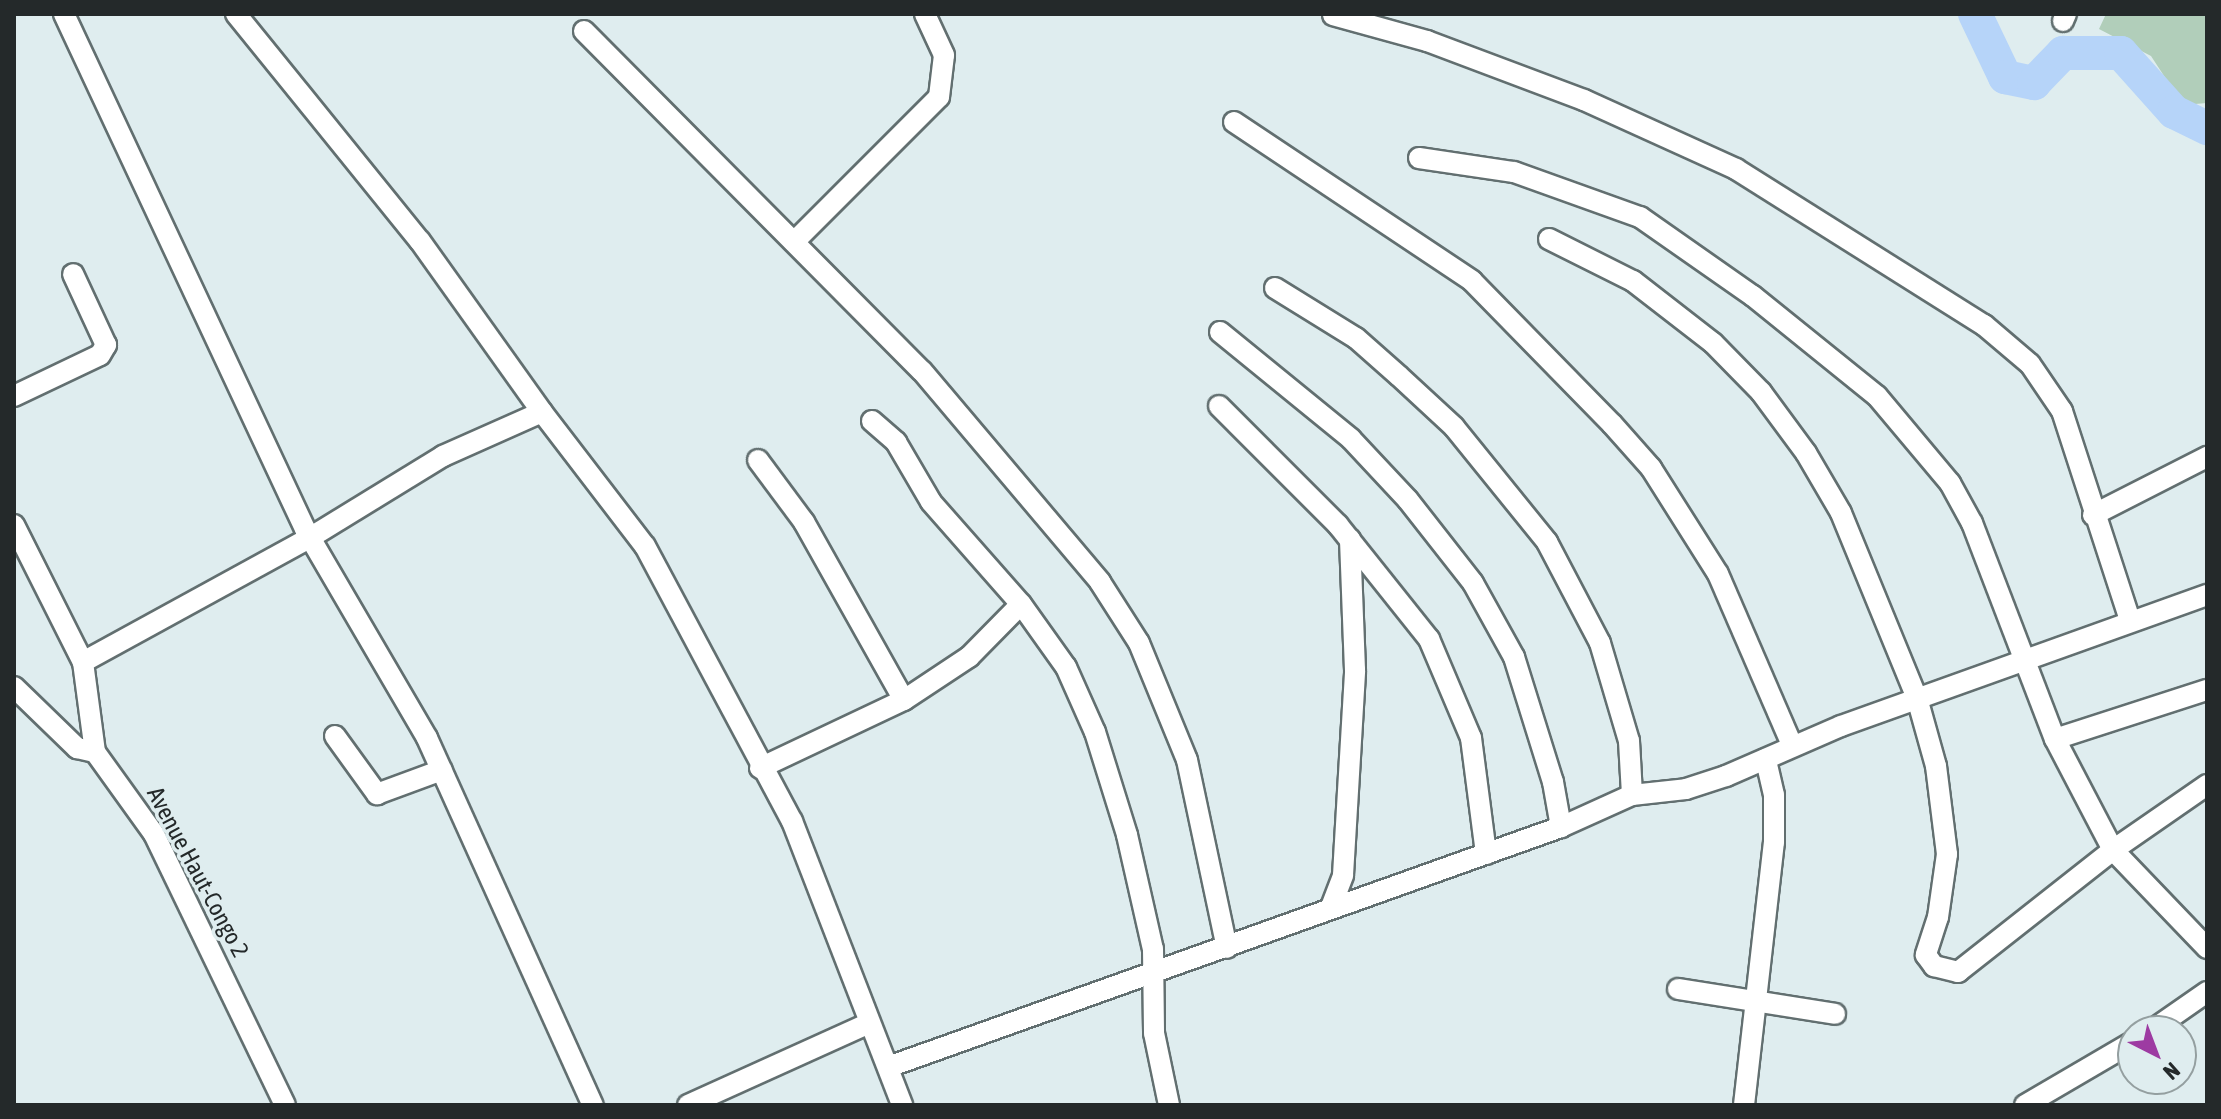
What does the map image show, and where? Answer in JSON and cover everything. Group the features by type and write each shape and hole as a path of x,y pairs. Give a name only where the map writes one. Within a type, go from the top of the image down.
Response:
{"street":[{"path":"64,14 311,537 375,642 442,770 593,1105"},
{"path":"236,14 420,241 542,412 645,546 806,852 867,1024 902,1105"},
{"path":"794,242 939,97 946,72 944,55 925,14"},
{"path":"1333,15 1427,41 1584,100 1736,169 1936,291 2030,364 2062,411 2093,515 2130,620"},
{"path":"584,31 922,371 1100,582 1139,643 1187,760 1227,948"},
{"path":"1234,122 1472,281 1612,424 1651,468 1718,574 1792,745"},
{"path":"1419,158 1514,172 1640,217 1753,296 1877,396 1950,483 1972,523 2055,739 2113,850 2207,948"},
{"path":"1549,239 1671,306 1761,392 1806,453 1841,513 1917,698 1946,816 1938,917 1926,955 1934,966 1958,972 2113,850 2207,785"},
{"path":"14,396 100,355 106,345 73,274"},
{"path":"1275,288 1356,338 1454,427 1547,542 1600,643 1629,741 1632,795"},
{"path":"1220,332 1351,439 1408,500 1473,583 1514,657 1553,782 1561,827"},
{"path":"1219,406 1350,539 1429,639 1457,697 1471,738 1486,854"},
{"path":"83,662 311,537 443,456 542,412"},
{"path":"872,421 896,442 931,502 1021,604 1066,667 1095,732 1127,835 1157,973 1154,1033 1169,1105"},
{"path":"2093,515 2207,457"},
{"path":"758,460 804,522 904,700"},
{"name":"Avenue Haut-Congo 2","path":"14,525 83,662 95,752 154,834 285,1105"},
{"path":"1331,907 1343,875 1355,670 1350,539"},
{"path":"888,1067 1561,827 1632,795 1686,789 1917,698 2207,595"},
{"path":"760,768 904,700 969,657 1021,604"},
{"path":"14,687 77,748 95,752"},
{"path":"2055,739 2207,690"},
{"path":"335,736 377,794 442,770"},
{"path":"1744,1105 1758,1004 1774,842 1774,795 1766,759"},
{"path":"1678,989 1835,1014"},
{"path":"2174,1015 2207,992"},
{"path":"688,1105 867,1024"},
{"path":"2025,1105 2117,1051"}],"green space":[{"path":"2106,14 2207,14 2207,103 2183,105 2151,56 2099,29"}],"waterway":[{"path":"1975,14 2005,77 2034,83 2063,53 2121,53 2174,112 2207,128"}]}
